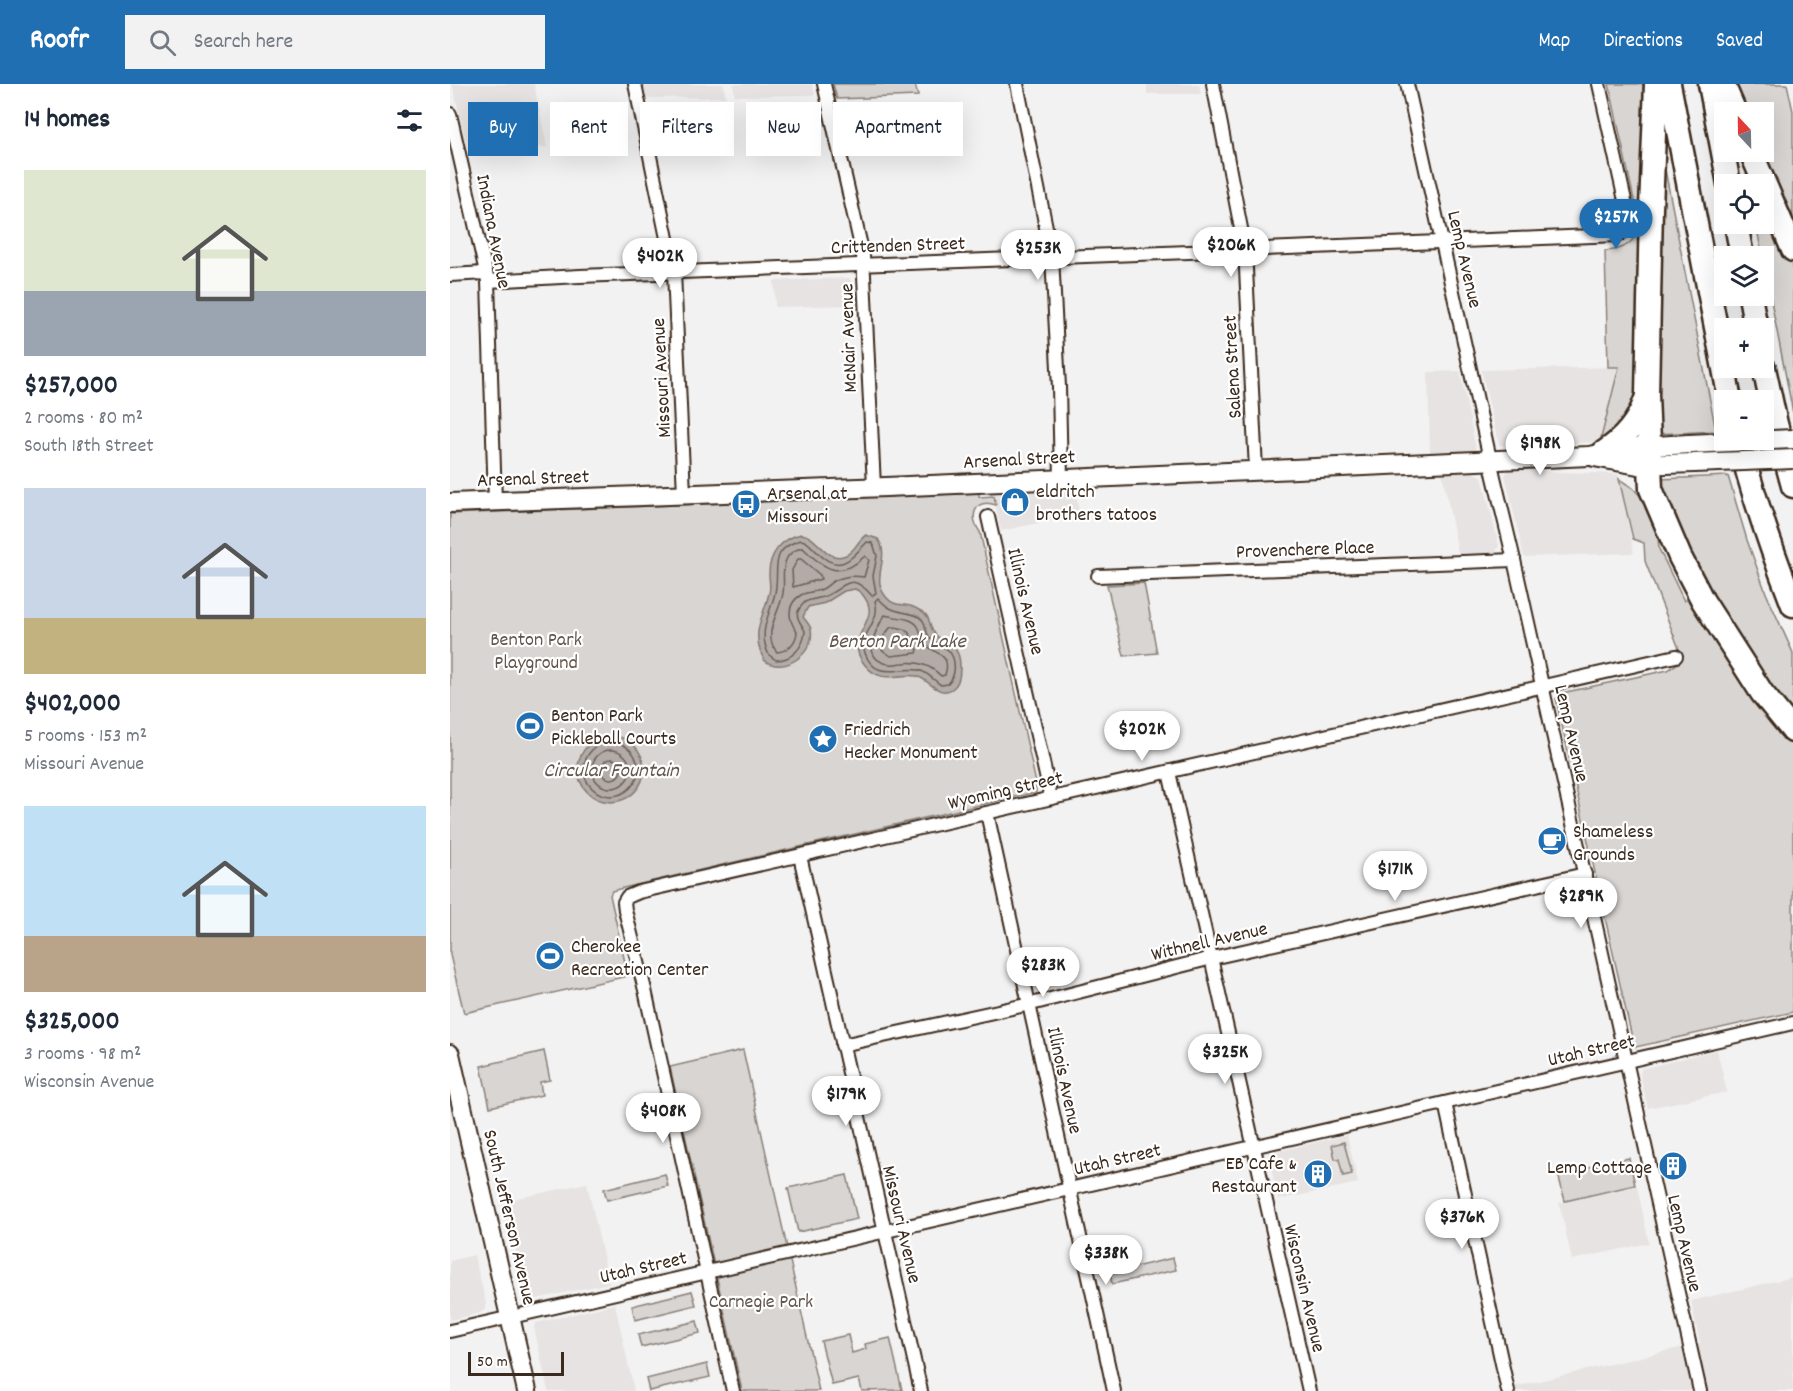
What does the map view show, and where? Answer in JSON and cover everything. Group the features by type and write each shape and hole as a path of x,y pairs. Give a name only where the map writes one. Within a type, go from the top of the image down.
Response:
{"highway":[{"path":"1656,84 1647,395 1653,495 1703,602 1762,693 1793,731"},
{"path":"1669,84 1728,390"},
{"path":"1710,84 1727,174"},
{"path":"1723,84 1731,102"},
{"path":"1755,162 1793,250"},
{"path":"1766,378 1793,486"},
{"path":"1596,454 1615,445 1635,425 1647,395"},
{"path":"1741,450 1750,485 1793,605"}],"main road":[{"name":"Arsenal Street","path":"1649,455 1689,444 1793,439"},
{"name":"Arsenal Street","path":"450,503 874,487 1596,454 1649,455 1694,463 1793,459"},
{"name":"South Jefferson Avenue","path":"450,1054 527,1391"}],"street":[{"name":"Missouri Avenue","path":"635,84 674,272 684,495"},
{"name":"McNair Avenue","path":"824,84 864,264 868,395 874,487"},
{"path":"1017,84 1052,257 1061,479"},
{"name":"Salena Street","path":"1213,84 1245,249 1256,470"},
{"name":"Lemp Avenue","path":"1407,84 1700,1391"},
{"name":"Crittenden Street","path":"450,275 487,277 674,272 1618,235 1626,230 1629,223 1628,214 1599,84"},
{"name":"Indiana Avenue","path":"450,114 487,277 495,501"},
{"name":"Illinois Avenue","path":"988,517 1051,798"},
{"name":"Provenchere Place","path":"1098,576 1514,560"},
{"name":"Wyoming Street","path":"706,1272 645,990 625,910 626,899 633,894 1676,656"},
{"name":"Wisconsin Avenue","path":"1169,771 1310,1391"},
{"name":"Illinois Avenue","path":"987,813 1114,1391"},
{"name":"Missouri Avenue","path":"800,856 921,1391"},
{"name":"Withnell Avenue","path":"842,1045 1029,1004 1212,958 1584,874"},
{"name":"Utah Street","path":"450,1331 1793,1023"},
{"path":"1445,1103 1508,1391"},
{"path":"706,1272 733,1391"}],"shaded area":[{"path":"452,84 534,84 538,102 468,102 468,149"},
{"path":"642,84 723,84 726,97 645,98"},
{"path":"733,84 812,84 815,95 735,96"},
{"path":"1147,84 1199,84 1201,94 1147,94"},
{"path":"538,103 547,147 538,147"},
{"path":"849,278 854,284 855,305 775,307 774,281"},
{"path":"1619,367 1601,442 1500,445 1481,370"},
{"path":"1460,371 1476,449 1430,453 1428,372"},
{"path":"1509,470 1618,474 1634,553 1524,557 1505,475"},
{"path":"1472,472 1482,476 1499,546 1494,554 1459,557 1442,473"},
{"path":"998,491 1075,491 1080,514 1001,531 993,493 998,493"},
{"path":"1717,1050 1727,1092 1648,1108 1640,1075 1641,1069"},
{"path":"1347,1135 1358,1183 1278,1200 1269,1157 1271,1153"},
{"path":"587,1183 609,1283 536,1299 530,1298 526,1294 505,1201"},
{"path":"1637,1186 1649,1243 1572,1260 1559,1203"},
{"path":"474,1255 486,1309 480,1313 450,1320 450,1261"},
{"path":"1793,1277 1793,1391 1497,1391 1700,1343 1691,1301"},
{"path":"615,1304 634,1391 548,1391 534,1327 536,1323"}],"green space":[{"path":"833,84 915,84 918,96 837,99"},
{"path":"1609,84 1643,84 1644,113 1637,402 1623,424 1601,438 1619,367 1608,367 1605,251 1618,249 1628,244 1635,236 1639,223"},
{"path":"1732,84 1787,84 1793,111 1793,233 1774,191 1774,174 1766,174 1761,162 1774,162 1774,102 1738,102"},
{"path":"1662,154 1714,421 1714,431 1656,434"},
{"path":"1774,220 1793,263 1793,413 1772,306 1774,306 1774,246 1760,246 1758,234 1774,234"},
{"path":"1728,476 1766,593 1793,653 1793,721 1737,645 1673,526 1660,479"},
{"path":"1619,479 1633,488 1645,501 1657,524 1659,549 1684,601 1688,599 1703,617 1793,740 1793,1012 1636,1047 1633,1042 1556,699 1562,693 1668,670 1681,661 1678,646 1645,561 1644,543 1633,539"},
{"name":"Benton Park Playground","path":"979,493 979,497 994,496 996,505 989,503 978,506 974,515 980,532 1036,783 1036,792 612,891 610,895 628,976 464,1013 450,955 450,514"},
{"path":"1144,583 1157,653 1124,656 1107,585"},
{"name":"Carnegie Park","path":"743,1050 819,1391 742,1391 670,1067"},
{"path":"544,1051 550,1080 540,1082 542,1095 490,1107 481,1066"},
{"path":"1344,1142 1352,1174 1343,1176 1339,1159 1335,1159 1332,1145"},
{"path":"1629,1158 1635,1185 1565,1201 1558,1174"},
{"path":"665,1174 668,1186 607,1200 604,1189"},
{"path":"847,1175 857,1219 798,1232 788,1188"},
{"path":"1173,1258 1176,1270 1112,1284 1110,1273"},
{"path":"692,1291 696,1305 635,1320 632,1306"},
{"path":"697,1321 700,1333 641,1347 638,1335"},
{"path":"848,1335 852,1353 866,1349 865,1344 890,1338 902,1390 862,1391 859,1379 832,1385 821,1341"},
{"path":"707,1364 710,1377 649,1391 646,1379"}],"water":[{"name":"Benton Park Lake","path":"801,534 812,539 827,553 839,557 849,553 866,535 878,539 883,554 880,576 882,592 894,603 910,606 925,614 935,634 952,646 958,654 960,675 952,689 942,691 916,676 877,675 865,665 857,646 869,615 869,607 860,591 855,589 844,591 825,603 808,607 803,617 810,628 811,638 803,654 796,660 780,665 764,660 758,633 770,591 771,560 782,544"},
{"name":"Circular Fountain","path":"611,736 623,739 634,746 641,757 644,769 641,781 634,792 623,799 611,802 599,799 588,792 581,781 578,769 581,757 588,746 599,739"}],"place":[{"name":"eldritch brothers tatoos","path":"1015,502"},
{"name":"Arsenal at Missouri","path":"746,504"},
{"name":"Benton Park Pickleball Courts","path":"530,726"},
{"name":"Friedrich Hecker Monument","path":"823,739"},
{"name":"Shameless Grounds","path":"1552,841"},
{"name":"Cherokee Recreation Center","path":"550,956"},
{"name":"Lemp Cottage","path":"1673,1166"},
{"name":"EB Cafe & Restaurant","path":"1318,1174"}]}
